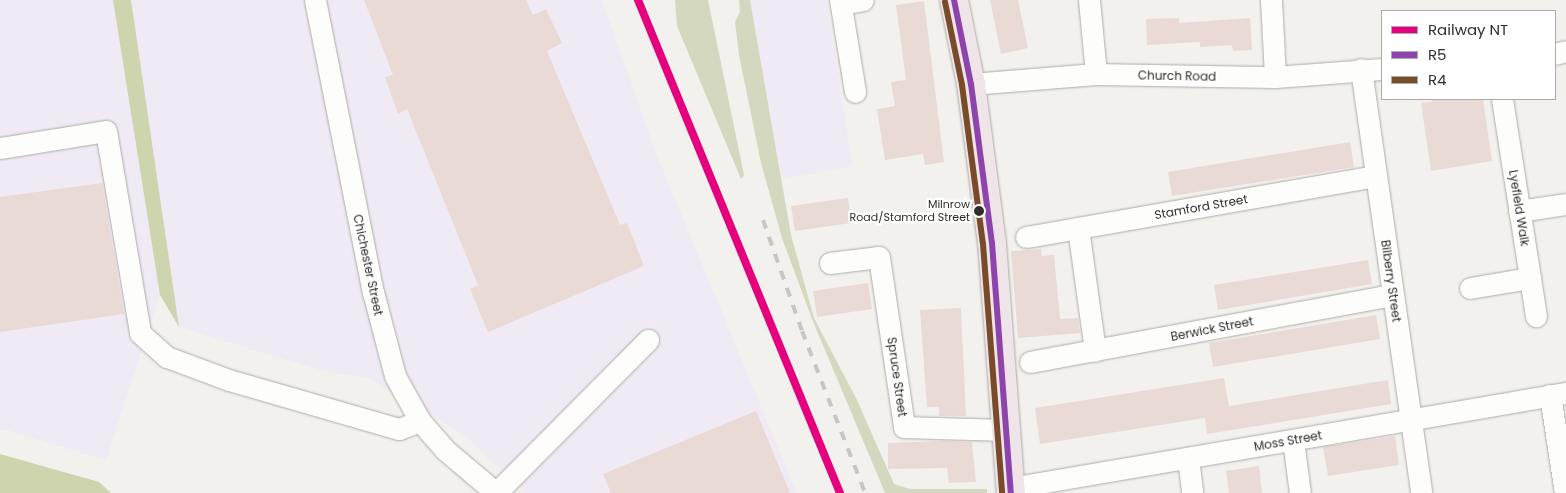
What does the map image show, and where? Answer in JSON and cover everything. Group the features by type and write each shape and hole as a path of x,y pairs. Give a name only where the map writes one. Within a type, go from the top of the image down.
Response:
{"main road":[{"path":"954,0 971,84 992,243 1004,430 1010,490"}],"street":[{"name":"Chichester Street","path":"315,0 373,292 395,376 420,421 444,449 496,493"},
{"path":"855,92 840,2 863,0"},
{"path":"1089,0 1096,74"},
{"path":"1271,0 1275,77"},
{"name":"Church Road","path":"971,84 1096,74 1275,77 1361,69 1381,69"},
{"name":"Bilberry Street","path":"1361,69 1421,493"},
{"name":"Lyefield Walk","path":"1502,100 1536,316"},
{"path":"0,148 106,131 140,333 167,357 229,380 399,429 420,421"},
{"name":"Stamford Street","path":"1026,237 1376,176"},
{"path":"1519,211 1566,204"},
{"path":"1078,228 1094,351"},
{"name":"Spruce Street","path":"830,263 879,257 904,427 1004,430"},
{"path":"1470,288 1530,278"},
{"name":"Berwick Street","path":"1030,362 1393,295"},
{"path":"496,493 648,340"},
{"path":"1558,394 1565,493"},
{"name":"Moss Street","path":"1010,490 1411,420 1536,401 1558,394"},
{"path":"1293,440 1300,493"},
{"path":"1188,458 1192,493"}],"shaded area":[{"path":"0,0 113,0 160,295 106,460 0,428"},
{"path":"131,0 602,0 656,153 797,493 525,493 463,434 369,378 327,372 179,327"},
{"path":"750,0 827,0 852,166 782,179"}],"green space":[{"path":"113,0 131,0 179,327 160,295"},
{"path":"675,0 708,0 744,175 741,179 677,26"},
{"path":"739,0 750,0 791,235 814,318 857,400 894,484 910,489 987,489 987,493 885,493 812,319 782,238 761,163 739,55 735,22 740,12"},
{"path":"0,454 99,482 111,493 0,493"}],"building":[{"path":"364,0 526,0 533,15 546,9 562,43 547,51 620,225 627,223 644,266 488,332 470,289 478,285 407,109 398,114 385,77 393,75"},
{"path":"990,0 1018,0 1028,48 1001,54"},
{"path":"924,1 944,162 925,165 923,154 885,160 877,109 895,106 891,82 906,80 896,5"},
{"path":"1179,18 1179,23 1250,18 1252,50 1233,51 1232,45 1200,47 1200,42 1147,45 1146,19"},
{"path":"1431,100 1483,100 1492,161 1431,171 1421,103 1432,102"},
{"path":"1350,142 1354,167 1172,196 1168,172"},
{"path":"102,183 124,314 0,332 0,197"},
{"path":"848,198 851,223 795,231 791,206"},
{"path":"1041,249 1042,256 1054,255 1060,319 1078,318 1080,333 1018,338 1011,251"},
{"path":"1368,260 1372,284 1218,310 1214,285"},
{"path":"868,283 872,309 817,317 813,291"},
{"path":"961,308 966,416 939,416 939,407 927,407 920,310"},
{"path":"1376,315 1380,339 1213,367 1209,343"},
{"path":"1224,378 1229,406 1388,380 1391,404 1207,434 1205,418 1040,444 1035,408"},
{"path":"756,411 790,493 611,493 603,474"},
{"path":"1395,436 1399,465 1328,476 1323,447"},
{"path":"972,442 976,482 949,483 947,468 888,469 888,443"},
{"path":"1259,466 1262,493 1229,493 1226,471"}],"railway":[{"path":"763,220 802,331 865,493"}],"rail line":[{"name":"NT","path":"638,0 840,493"}],"transit line":[{"name":"R5","path":"954,0 971,84 992,243 1011,493"},
{"name":"R4","path":"945,2 962,85 983,244 1002,493"}],"place":[{"name":"Milnrow Road/Stamford Street","path":"979,211"}]}
